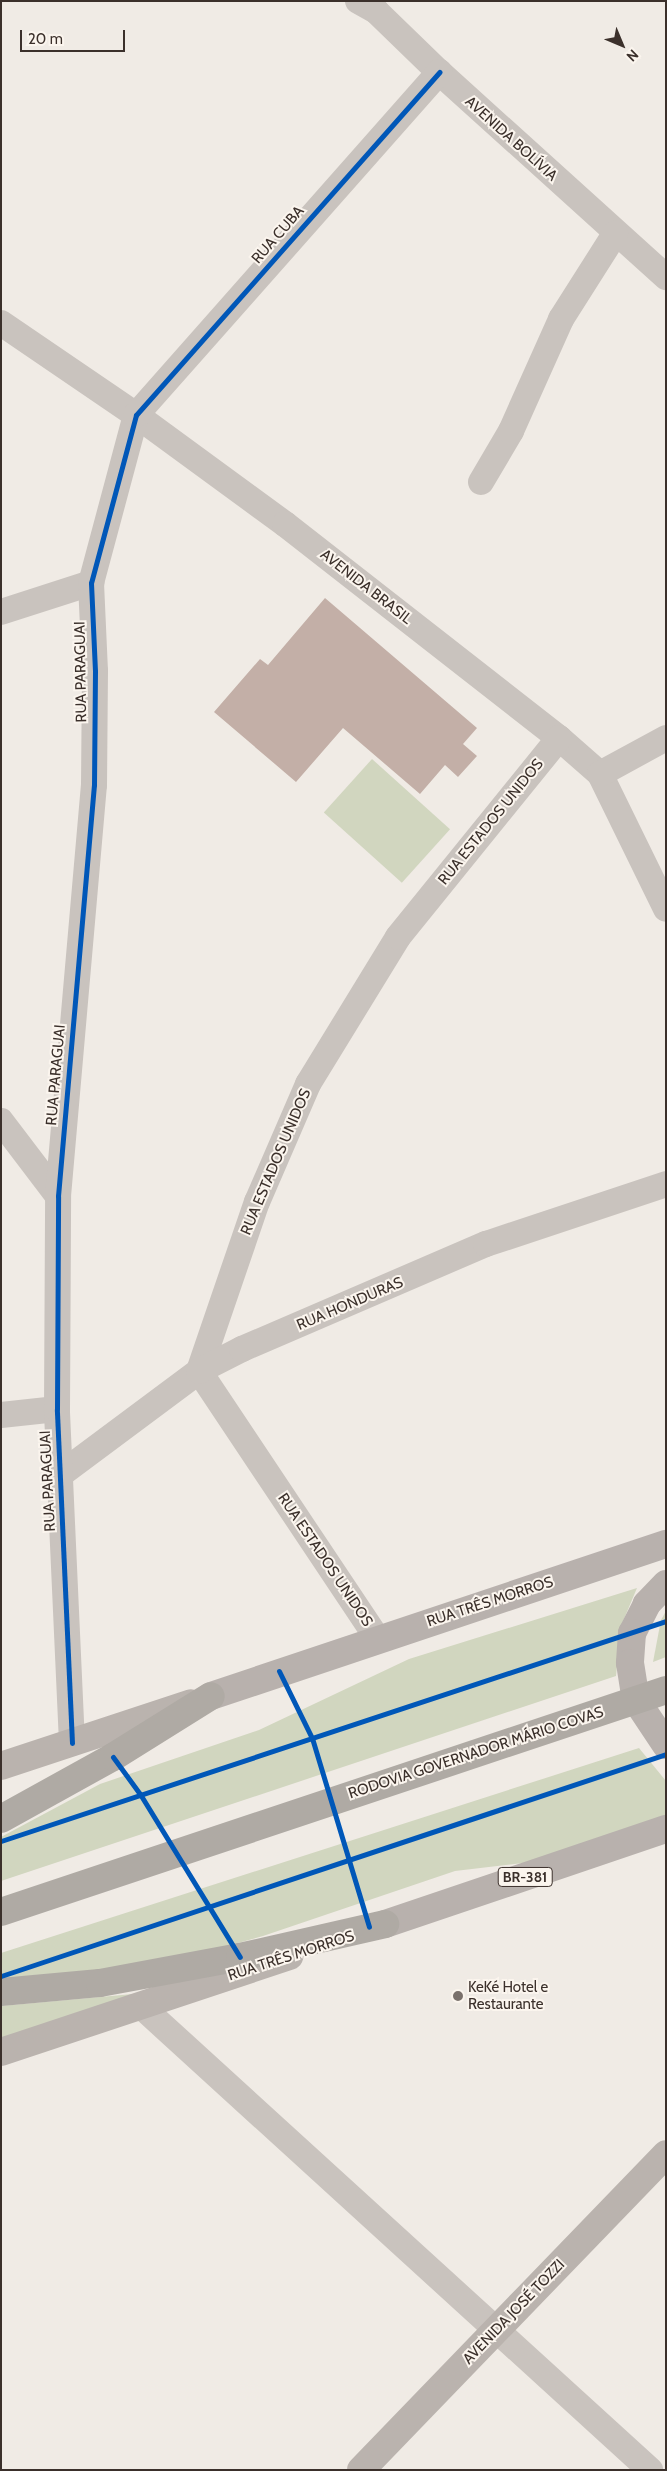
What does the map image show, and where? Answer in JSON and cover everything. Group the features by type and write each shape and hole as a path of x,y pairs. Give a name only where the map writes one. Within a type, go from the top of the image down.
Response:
{"highway":[{"name":"RODOVIA GOVERNADOR MÁRIO COVAS","path":"1,1912 666,1690"},
{"path":"1,1819 114,1757 211,1696"},
{"path":"1,1992 100,1983 240,1957 385,1924"}],"main road":[{"name":"RUA TRÊS MORROS","path":"1,1766 377,1638 666,1544"},
{"path":"666,1584 646,1604 632,1633 630,1663 636,1700 666,1745"},
{"name":"RUA TRÊS MORROS","path":"1,2052 666,1829"},
{"name":"AVENIDA JOSÉ TOZZI","path":"361,2470 666,2154"}],"street":[{"name":"AVENIDA BOLÍVIA","path":"372,4 439,72 615,234 666,277"},
{"name":"RUA CUBA","path":"136,415 439,72"},
{"path":"481,482 511,431 561,319 615,234"},
{"name":"AVENIDA BRASIL","path":"1,323 136,415 285,524 559,738 600,774 666,909"},
{"name":"RUA PARAGUAI","path":"72,1743 57,1409 58,1196 94,785 95,671 91,583 136,415"},
{"path":"1,612 91,583"},
{"name":"RUA ESTADOS UNIDOS","path":"377,1638 199,1371 257,1202 308,1084 398,937 559,738"},
{"path":"600,774 666,738"},
{"path":"1,1121 58,1196"},
{"name":"RUA HONDURAS","path":"61,1474 199,1371 486,1244 666,1184"},
{"path":"1,1415 57,1409"},
{"path":"141,2006 495,2332 650,2470"}],"green space":[{"path":"372,759 450,829 402,883 324,813"},
{"path":"637,1588 621,1626 616,1676 1,1881 1,1837 100,1784 259,1730 409,1659"},
{"path":"666,1611 666,1657 653,1662 661,1620"},
{"path":"639,1748 666,1781 666,1819 541,1861 455,1871 263,1936 173,1961 1,1982 1,1953"},
{"path":"144,1993 1,2040 1,2006"}],"building":[{"path":"325,598 477,728 463,744 477,756 458,777 445,765 420,794 343,728 296,782 214,712 260,659 268,665"}],"cycle path":[{"path":"72,1743 57,1409 58,1196 94,785 95,671 91,583 136,415 439,72"},
{"path":"1,1841 666,1621"},
{"path":"279,1671 312,1738 369,1927"},
{"path":"1,1976 666,1754"},
{"path":"113,1757 140,1794 240,1957"}],"place":[{"name":"KeKé Hotel e Restaurante","path":"458,1996"}]}
